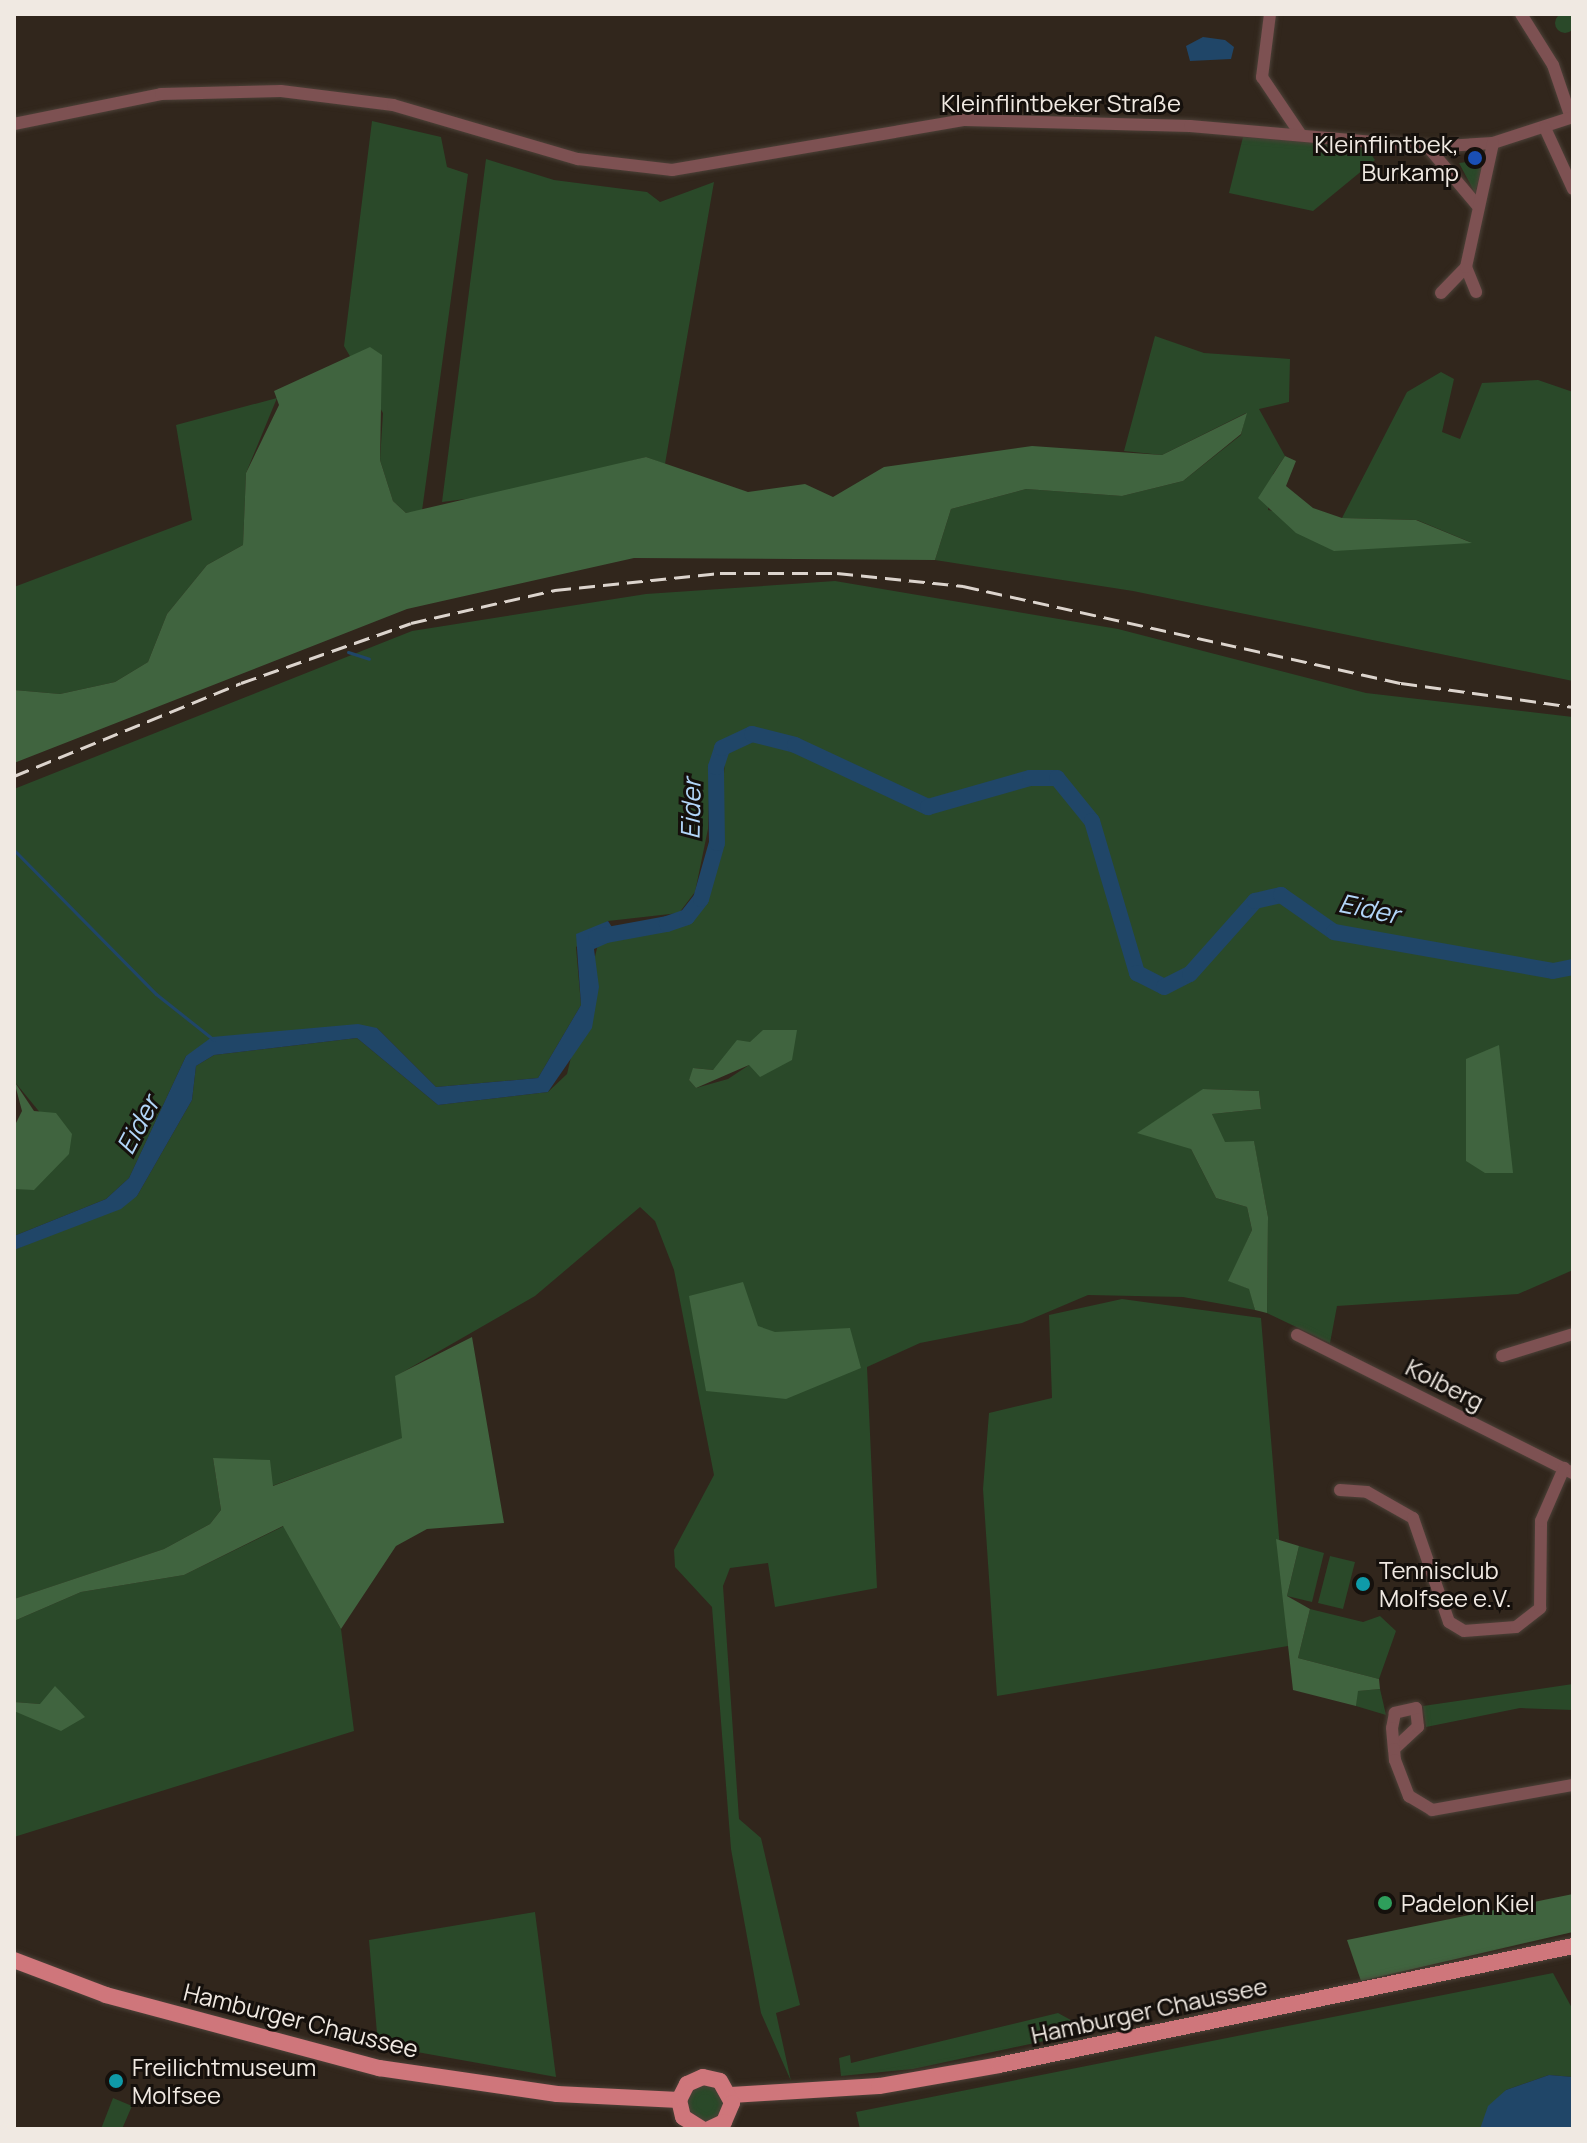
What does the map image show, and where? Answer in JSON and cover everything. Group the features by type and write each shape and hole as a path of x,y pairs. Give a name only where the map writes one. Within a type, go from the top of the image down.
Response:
{"main road":[{"name":"Hamburger Chaussee","path":"731,2095 879,2086 999,2065 1573,1946"},
{"name":"Hamburger Chaussee","path":"14,1960 106,1995 379,2068 557,2094 679,2100"},
{"path":"703,2077 720,2081 731,2095 728,2117 700,2129 679,2100 687,2084 703,2077"}],"street":[{"path":"1270,14 1262,77 1301,135"},
{"path":"1521,14 1553,65 1572,118"},
{"name":"Kleinflintbeker Straße","path":"14,124 161,94 281,91 365,100 639,169 706,167 965,120 1301,135 1428,147 1493,143 1572,118"},
{"path":"1545,128 1573,189"},
{"path":"1476,292 1466,267 1477,205 1493,143"},
{"path":"1428,147 1477,205"},
{"path":"1441,293 1466,267"},
{"path":"1502,1356 1573,1334"},
{"name":"Kolberg","path":"1297,1335 1568,1470"},
{"path":"1340,1490 1367,1492 1413,1518 1449,1622 1464,1631 1516,1627 1540,1608 1541,1521 1568,1470"},
{"path":"1394,1749 1409,1796 1432,1810 1573,1785"}],"green space":[{"path":"1565,13 1572,16 1575,23 1572,30 1565,33 1558,30 1555,23 1558,16"},
{"path":"372,121 441,137 447,167 468,174 422,511 406,513 393,501 380,460 383,413 344,346"},
{"path":"1243,137 1366,147 1375,160 1313,211 1229,193"},
{"path":"486,159 554,180 647,192 660,202 714,182 665,464 646,457 505,494 442,502"},
{"path":"1484,160 1475,193 1459,163"},
{"path":"1155,336 1204,353 1290,359 1289,402 1259,409 1285,456 1273,474 1268,510 1470,542 1417,520 1342,518 1407,392 1441,372 1454,379 1442,432 1460,439 1482,383 1538,380 1573,392 1573,681 1133,591 935,560 951,509 1026,489 1122,496 1183,481 1241,435 1246,413 1162,455 1124,451"},
{"path":"370,347 382,355 380,460 393,501 406,513 646,457 748,492 805,484 833,497 884,467 1032,446 1162,455 1247,413 1241,434 1183,481 1122,496 1026,489 951,509 935,560 634,558 407,609 14,763 14,690 60,694 115,682 148,662 167,614 207,565 243,545 246,473 279,405 274,391"},
{"path":"277,398 246,473 243,545 207,565 167,614 148,662 115,682 60,694 14,690 14,587 192,520 176,425"},
{"path":"1285,456 1296,461 1286,486 1313,508 1342,518 1416,520 1472,543 1334,551 1296,533 1258,498"},
{"path":"835,581 1118,629 1366,693 1573,717 1573,1270 1518,1294 1337,1306 1330,1343 1267,1313 1268,1217 1254,1142 1224,1142 1212,1114 1261,1109 1259,1091 1203,1089 1191,1149 1216,1198 1247,1207 1252,1230 1229,1281 1250,1289 1255,1310 1183,1297 1088,1295 1022,1323 920,1343 867,1367 877,1588 775,1607 768,1563 730,1568 723,1586 739,1819 761,1838 800,2005 776,2013 791,2081 761,2013 731,1849 712,1607 675,1567 674,1550 714,1475 674,1270 655,1221 640,1207 535,1296 396,1376 403,1438 272,1486 213,1458 221,1510 210,1524 164,1549 14,1599 14,1250 137,1196 192,1100 196,1066 214,1055 357,1038 438,1105 548,1092 567,1074 598,944 664,931 701,910 720,840 726,741 710,762 708,829 695,892 679,913 608,921 576,947 581,1005 538,1078 436,1087 377,1028 186,1056 129,1178 106,1199 14,1236 14,1189 42,1115 14,1081 14,789 412,631 646,594","holes":["750,1042 749,1065 728,1079 696,1088 689,1080 694,1068 713,1070"]},
{"path":"763,1030 797,1030 792,1060 760,1077 749,1065 696,1088 689,1080 693,1068 713,1070 737,1040 750,1042"},
{"path":"1499,1045 1513,1173 1485,1173 1466,1161 1466,1059"},
{"path":"14,1081 34,1111 56,1113 72,1134 69,1154 34,1190 14,1189 14,1127 22,1111"},
{"path":"1203,1089 1259,1091 1261,1109 1212,1114 1225,1142 1254,1141 1268,1217 1267,1313 1255,1310 1249,1289 1228,1281 1252,1230 1247,1207 1216,1198 1191,1149 1137,1133"},
{"path":"743,1282 758,1326 775,1332 850,1328 861,1368 786,1399 706,1391 689,1296"},
{"path":"1122,1299 1261,1318 1288,1646 997,1696 983,1489 989,1413 1052,1398 1049,1315"},
{"path":"472,1337 504,1523 427,1529 396,1546 341,1629 283,1526 184,1575 81,1592 14,1621 14,1599 164,1549 210,1524 221,1510 213,1458 270,1460 273,1486 402,1438 395,1376"},
{"path":"284,1526 341,1629 354,1731 14,1837 14,1711 40,1704 14,1702 14,1621 81,1592 184,1575"},
{"path":"1276,1539 1299,1546 1287,1596 1310,1609 1298,1658 1379,1679 1380,1689 1358,1691 1356,1706 1293,1690"},
{"path":"1299,1546 1324,1553 1312,1602 1287,1596"},
{"path":"1330,1556 1355,1562 1343,1609 1318,1603"},
{"path":"1310,1609 1363,1622 1380,1616 1396,1631 1379,1679 1298,1658"},
{"path":"1573,1684 1573,1710 1520,1708 1426,1727 1423,1706"},
{"path":"55,1686 85,1717 61,1731 14,1711 14,1702 40,1704"},
{"path":"1380,1689 1386,1715 1356,1706 1357,1691"},
{"path":"1573,1894 1573,1932 1361,1981 1347,1940"},
{"path":"535,1912 556,2077 378,2045 369,1940"},
{"path":"1553,1973 1573,2010 1573,2077 1549,2075 1506,2090 1480,2129 860,2129 856,2112"},
{"path":"1058,2013 1091,2031 913,2069 841,2076 839,2058 850,2055 851,2063"},
{"path":"705,2081 725,2093 721,2116 707,2123 687,2111 686,2095"},
{"path":"113,2098 132,2106 122,2129 101,2129"}],"water":[{"path":"1203,37 1225,40 1234,47 1231,59 1190,61 1186,46"},
{"path":"608,921 619,938 594,949 599,987 592,1028 548,1092 438,1105 357,1038 214,1055 196,1066 192,1100 137,1196 121,1209 14,1250 14,1236 106,1199 129,1178 186,1056 212,1037 358,1024 377,1028 436,1087 538,1078 581,1005 576,934"},
{"path":"1549,2075 1573,2077 1573,2129 1480,2129 1488,2106 1506,2090"}],"waterway":[{"path":"348,652 369,659"},
{"name":"Eider","path":"596,937 667,924 687,917 701,899 717,843 716,767 722,748 752,734 795,745 928,807 1030,778 1057,778 1092,821 1137,973 1164,987 1190,974 1255,901 1281,895 1334,932 1553,971 1573,967"},
{"path":"14,850 156,994 214,1040"}],"railway":[{"path":"14,776 241,683 411,623 555,590 720,573 837,573 963,586 1401,683 1573,707"}],"place":[{"name":"Kleinflintbek, Burkamp","path":"1475,158"},
{"name":"Tennisclub Molfsee e.V.","path":"1363,1584"},
{"name":"Padelon Kiel","path":"1385,1903"},
{"name":"Freilichtmuseum Molfsee","path":"116,2081"}]}
